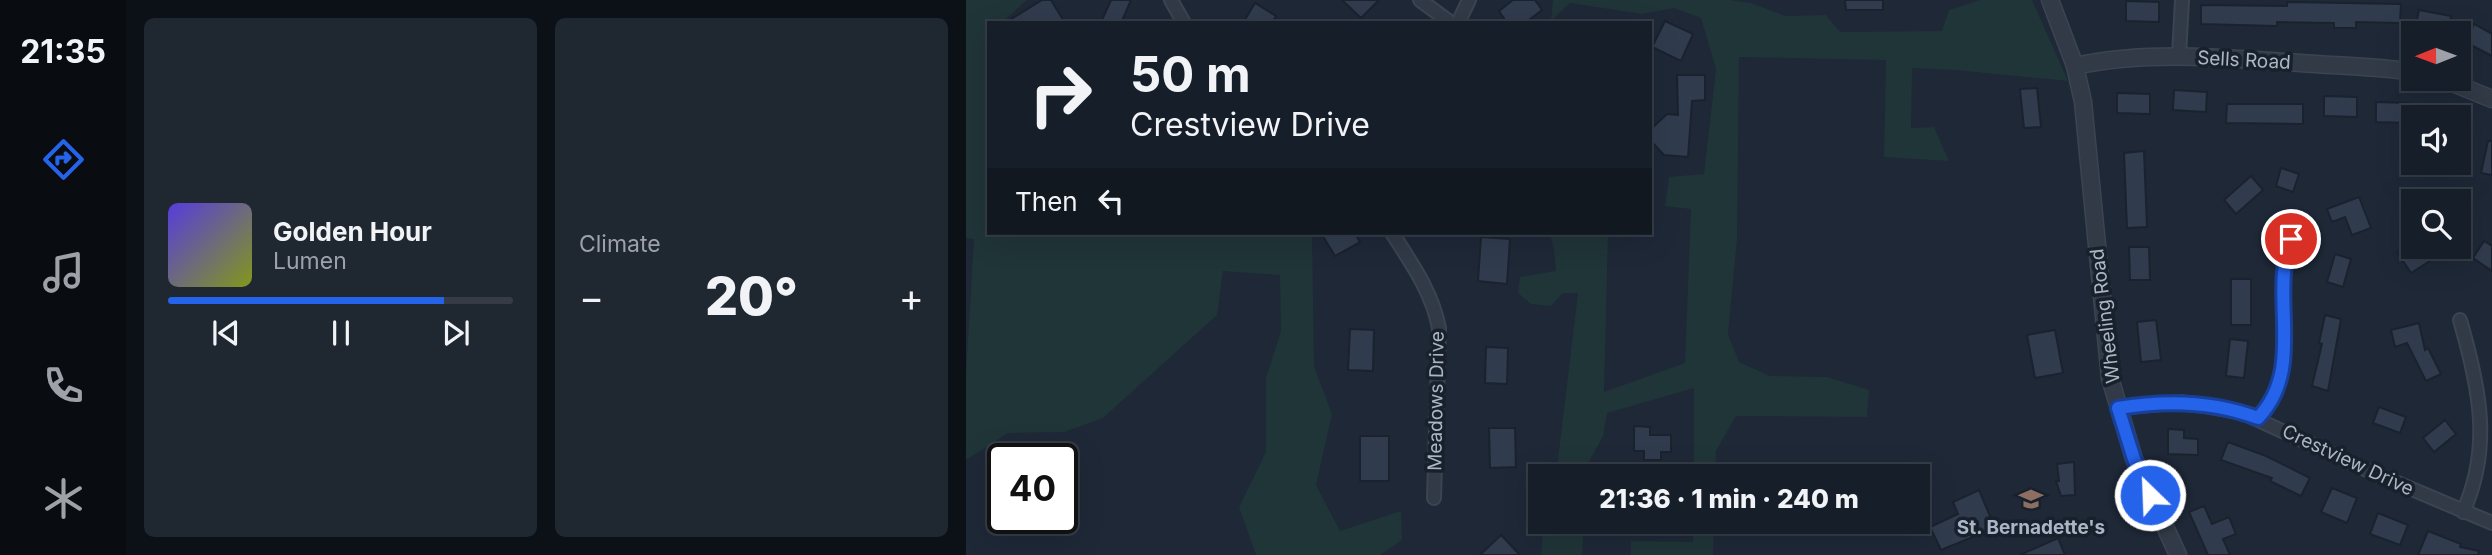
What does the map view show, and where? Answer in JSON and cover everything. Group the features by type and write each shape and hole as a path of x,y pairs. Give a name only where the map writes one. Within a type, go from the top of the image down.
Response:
{"street":[{"path":"1171,0 1183,21"},
{"path":"1420,0 1448,21"},
{"path":"1459,21 1469,0"},
{"name":"Wheeling Road","path":"2050,0 2075,66 2083,102 2106,357 2134,459 2178,555"},
{"path":"2179,56 2182,0"},
{"name":"Sells Road","path":"2075,66 2136,56 2179,56 2401,71"},
{"path":"2471,90 2492,99"},
{"name":"Meadows Drive","path":"1393,235 1423,282 1432,301 1438,328 1434,498"},
{"path":"2258,418 2276,393 2282,377 2285,343 2283,277 2291,239"},
{"path":"2460,320 2484,402 2488,436 2485,470 2480,485 2463,512"},
{"name":"Crestview Drive","path":"2118,408 2182,402 2213,406 2258,418 2492,523"}],"green space":[{"path":"966,0 1027,0 1003,21 987,21 987,235 1312,235 1314,366 1332,414 1316,485 1340,531 1401,511 1402,540 1380,555 1256,555 1239,507 1266,452 1266,378 1281,331 1280,275 1223,271 1217,315 1103,418 1064,432 1008,433 992,443 987,443 987,446 966,460 966,374 974,239 966,238"},
{"path":"1553,0 1729,0 1751,3 1785,16 1826,15 1840,32 1942,31 1949,10 1980,0 2032,0 2068,81 1912,68 1911,128 1934,127 1949,161 1884,157 1886,60 1739,57 1737,239 1728,334 1739,362 1770,376 1827,377 1869,390 1867,417 1736,416 1716,451 1715,464 1694,464 1694,388 1607,413 1603,436 1588,464 1557,464 1578,293 1563,293 1551,306 1531,304 1518,293 1520,277 1556,271 1550,235 1608,235 1604,392 1685,363 1691,209 1665,206 1669,177 1704,174 1716,69 1701,18 1674,8 1642,14 1570,3 1551,21"},
{"path":"1543,534 1583,534 1582,555 1541,555"},
{"path":"1693,534 1714,534 1713,555 1631,555 1631,541 1693,542"}],"building":[{"path":"1042,0 1051,0 1064,21 1008,21"},
{"path":"1111,0 1131,0 1122,21 1102,20"},
{"path":"1342,0 1379,0 1361,18"},
{"path":"1513,0 1535,0 1542,10 1528,21 1506,21 1499,11"},
{"path":"1845,0 1883,0 1883,10 1846,10"},
{"path":"2126,1 2159,2 2159,22 2126,21"},
{"path":"2287,2 2401,4 2400,23 2356,22 2356,28 2334,28 2334,23 2277,22 2277,26 2201,24 2201,5 2287,6"},
{"path":"1255,3 1276,16 1273,21 1244,21"},
{"path":"2419,10 2451,16 2450,21 2417,21"},
{"path":"1665,21 1693,34 1681,61 1652,47"},
{"path":"2474,24 2492,34 2492,56 2471,45 2471,30"},
{"path":"1677,75 1705,75 1705,100 1692,101 1688,157 1664,155 1652,142 1652,128 1667,114 1678,115"},
{"path":"2037,88 2041,127 2024,128 2020,89"},
{"path":"2174,90 2207,92 2206,112 2173,110"},
{"path":"2117,93 2150,94 2150,114 2117,113"},
{"path":"2324,96 2357,97 2357,117 2324,116"},
{"path":"2376,102 2409,103 2401,105 2401,123 2376,122"},
{"path":"2227,104 2303,104 2303,124 2226,123"},
{"path":"2488,141 2492,141 2492,175 2481,173"},
{"path":"2144,151 2147,227 2127,228 2124,153"},
{"path":"2281,168 2299,174 2293,192 2276,186"},
{"path":"2251,176 2263,190 2236,214 2224,200"},
{"path":"2359,197 2371,228 2352,235 2345,217 2332,222 2327,209"},
{"path":"1322,235 1356,235 1360,242 1335,256"},
{"path":"1481,237 1510,239 1507,284 1478,281"},
{"path":"2484,241 2492,246 2492,271 2473,258"},
{"path":"2129,247 2149,247 2150,280 2130,280"},
{"path":"2335,254 2351,259 2343,287 2327,282"},
{"path":"2402,259 2433,259 2411,273"},
{"path":"2231,279 2251,279 2251,325 2231,325"},
{"path":"2325,315 2341,319 2328,391 2312,386 2322,344 2319,343"},
{"path":"2156,320 2161,360 2141,362 2137,322"},
{"path":"2419,323 2425,350 2428,348 2441,374 2426,381 2407,343 2395,347 2391,330"},
{"path":"1350,329 1374,330 1373,371 1348,370"},
{"path":"2055,330 2063,373 2035,378 2027,335"},
{"path":"2230,339 2248,341 2244,378 2226,376"},
{"path":"1486,347 1508,348 1507,384 1485,383"},
{"path":"2379,407 2406,417 2400,433 2373,423"},
{"path":"2445,420 2456,434 2434,452 2423,438"},
{"path":"1634,426 1650,427 1650,435 1671,435 1671,452 1661,452 1661,460 1644,460 1644,451 1634,451"},
{"path":"1489,428 1515,428 1516,467 1490,468"},
{"path":"2168,429 2184,430 2184,438 2198,439 2198,455 2168,454"},
{"path":"1360,436 1389,436 1389,481 1360,481"},
{"path":"2228,442 2266,456 2310,478 2301,496 2270,481 2272,478 2221,460"},
{"path":"2074,462 2075,495 2061,496 2056,481 2059,481 2057,464"},
{"path":"2332,488 2357,498 2347,523 2321,512"},
{"path":"1979,490 1995,528 1941,550 1930,527 1958,514 1953,502"},
{"path":"2204,506 2212,524 2229,517 2236,534 2223,539 2230,555 2208,555 2189,512"},
{"path":"2378,513 2408,525 2400,545 2370,534"},
{"path":"2428,531 2461,544 2460,547 2479,551 2478,555 2418,555"},
{"path":"1501,535 1520,555 1480,555"},
{"path":"2058,538 2065,555 2020,555"}],"place":[{"name":"St. Bernadette's","path":"2031,499"}],"route":[{"path":"2150,495 2134,459 2118,408 2182,402 2243,412 2258,418 2268,408 2282,377 2285,360 2283,277 2291,239"}]}
